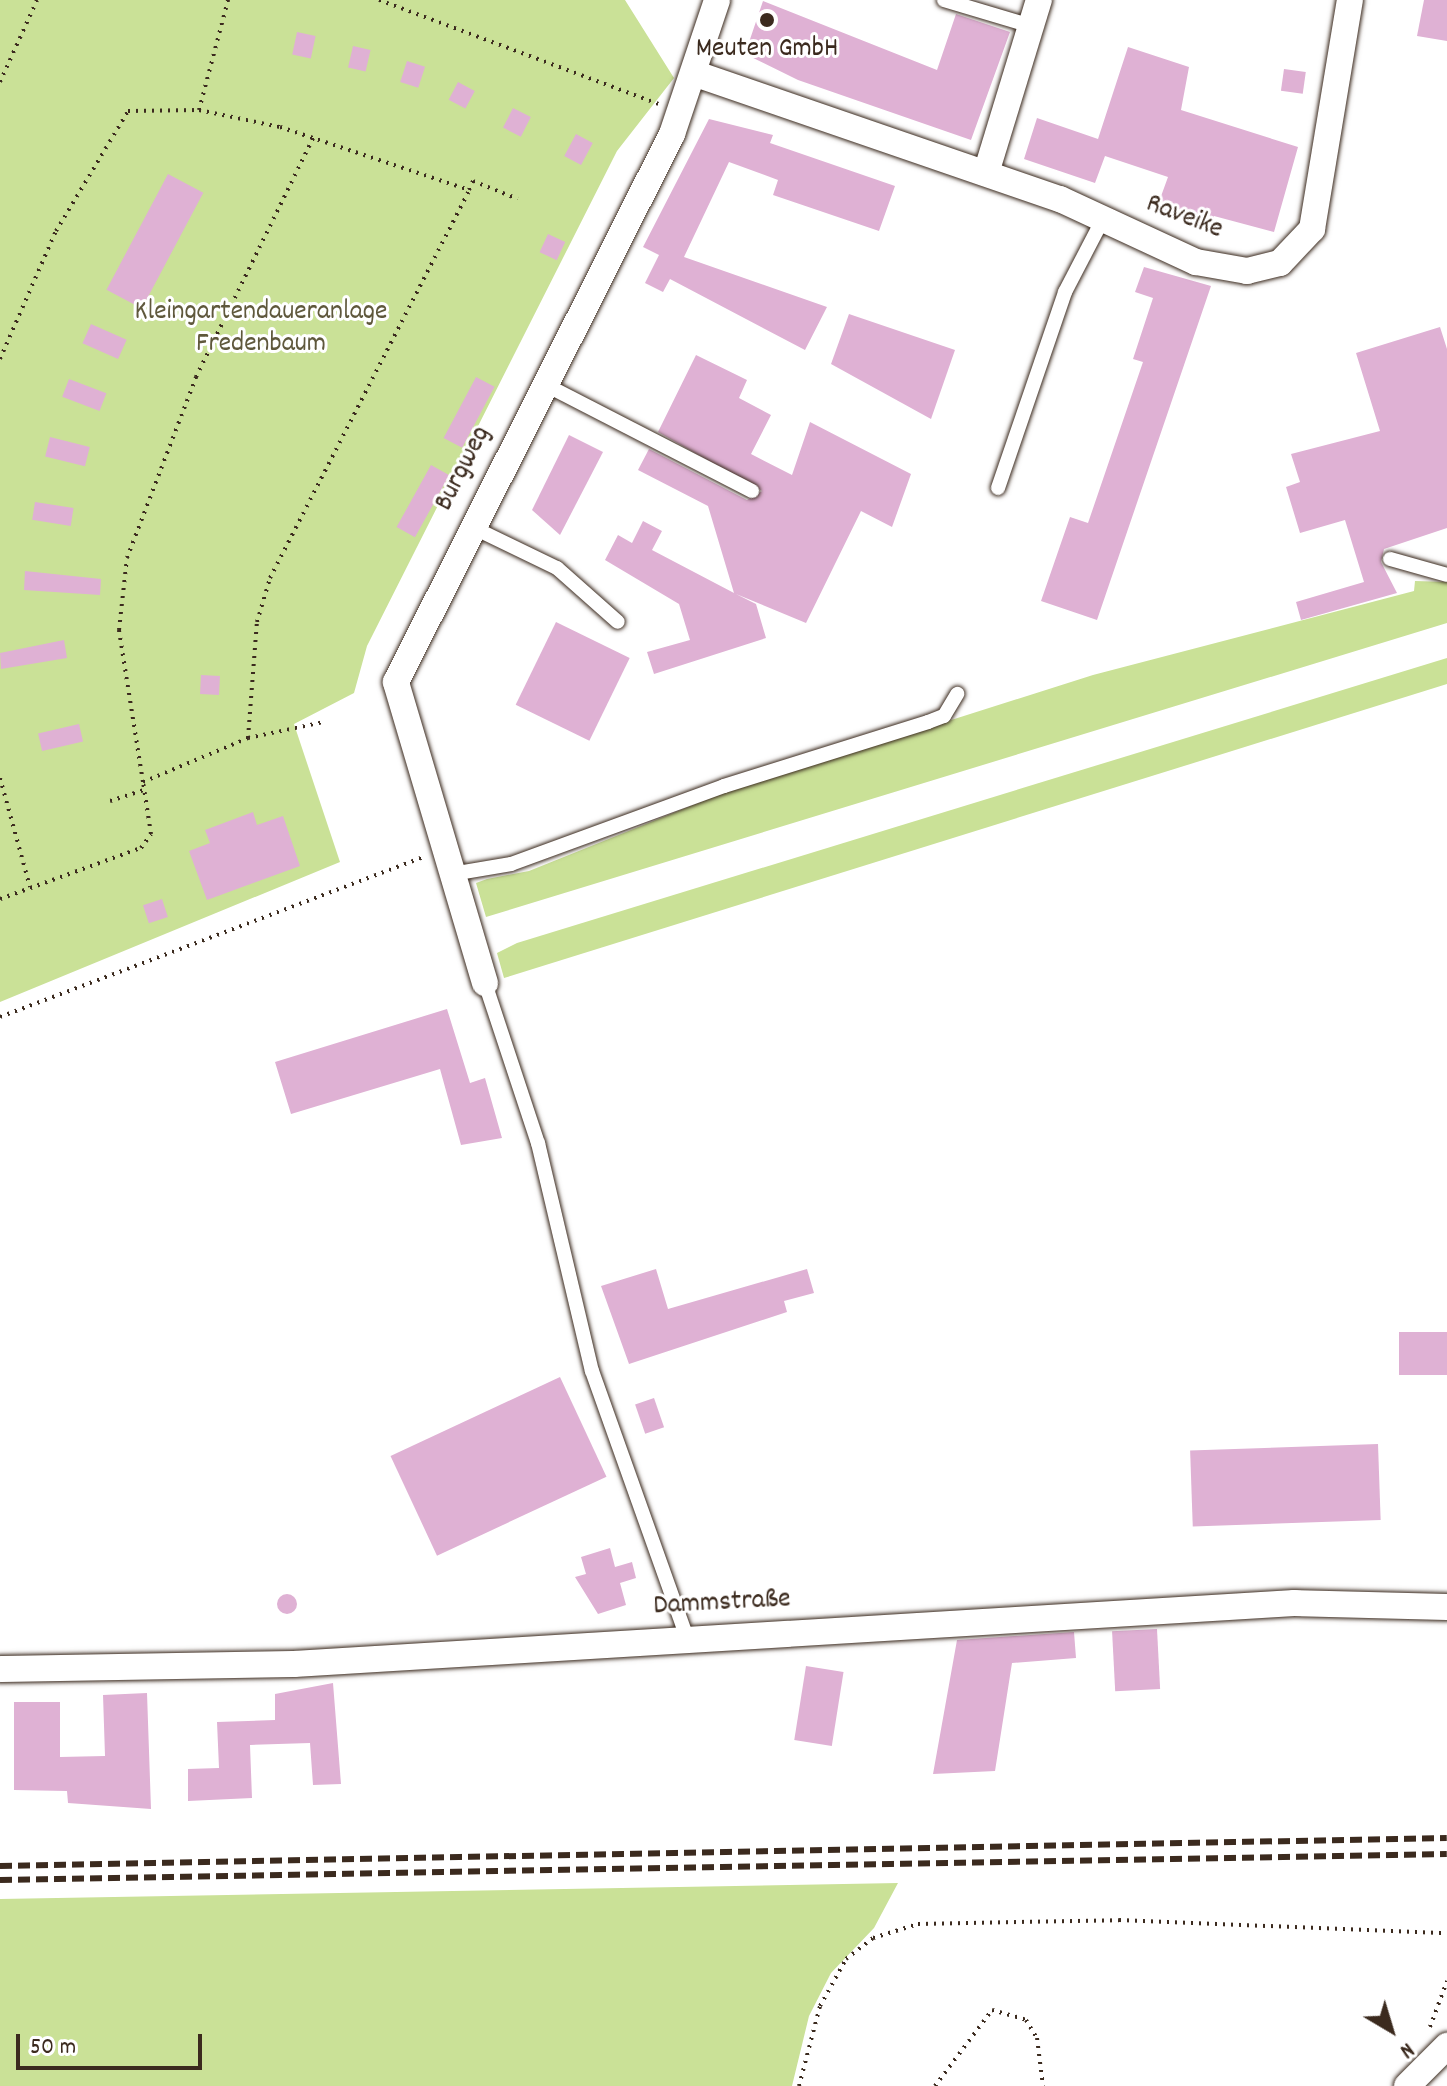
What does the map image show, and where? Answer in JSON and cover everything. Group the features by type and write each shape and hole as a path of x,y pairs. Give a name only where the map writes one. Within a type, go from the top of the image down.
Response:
{"street":[{"name":"Burgweg","path":"485,983 396,682 470,526 683,107 717,0"},
{"path":"986,173 1039,0"},
{"name":"Raveike","path":"696,74 986,173 1220,267 1264,269 1290,255 1318,212 1350,0"},
{"name":"Dammstraße","path":"0,1669 294,1664 1294,1603 1447,1607"},
{"path":"1407,2086 1437,2040"}],"lane":[{"path":"944,0 1031,26"},
{"path":"998,488 1065,292 1103,219"},
{"path":"544,384 752,491"},
{"path":"470,526 557,568 618,622"},
{"path":"1390,559 1447,575"},
{"path":"448,862 511,864 944,716 957,694"},
{"path":"485,983 538,1143 592,1371 687,1638"}],"path":[{"path":"0,82 37,0"},
{"path":"199,110 228,0"},
{"path":"379,0 626,95 683,107"},
{"path":"0,359 56,231 120,117 142,107 199,110 314,136 469,190"},
{"path":"0,899 141,848 151,834 119,630 127,558 196,377 314,136"},
{"path":"248,738 257,622 270,578 473,181 518,199"},
{"path":"143,782 248,738 324,722"},
{"path":"0,778 30,887"},
{"path":"110,801 144,790"},
{"path":"0,1017 448,862"},
{"path":"799,2086 820,2006 846,1959 873,1938 918,1924 1119,1920 1447,1933"},
{"path":"1437,2040 1447,1981"},
{"path":"935,2086 992,2010 1007,2010 1037,2038 1043,2086"}],"green space":[{"name":"Kleingartendaueranlage Fredenbaum","path":"0,0 625,0 674,78 617,151 367,646 354,693 294,724 340,862 0,1002"},
{"path":"1415,581 1447,582 1447,623 486,917 476,883 529,871 728,791 1093,675 1414,591"},
{"path":"1447,658 1447,684 504,978 497,953 517,943"},
{"path":"898,1883 874,1928 831,1973 809,2016 792,2086 0,2086 0,1899"}],"building":[{"path":"1424,0 1447,0 1447,41 1417,36"},
{"path":"763,1 937,70 956,14 1010,32 971,140 798,80 745,54"},
{"path":"297,32 316,36 311,58 292,54"},
{"path":"353,46 371,50 366,71 348,67"},
{"path":"1128,47 1189,67 1181,110 1298,147 1274,232 1214,216 1209,229 1156,210 1168,177 1105,156 1095,183 1024,159 1037,118 1098,139"},
{"path":"407,61 425,67 418,88 400,82"},
{"path":"1284,69 1306,72 1303,94 1281,91"},
{"path":"458,82 475,91 465,109 449,100"},
{"path":"513,108 531,117 521,137 503,128"},
{"path":"709,119 773,135 770,143 895,186 879,231 773,195 778,180 729,162 684,257 827,307 805,350 670,279 663,292 645,283 659,255 643,247"},
{"path":"576,134 593,143 581,165 564,156"},
{"path":"168,174 203,193 142,308 106,290"},
{"path":"548,234 565,242 557,260 540,252"},
{"path":"1144,267 1211,286 1097,620 1041,601 1070,517 1088,523 1143,362 1133,359 1153,298 1135,292"},
{"path":"849,314 955,350 931,419 831,364"},
{"path":"91,324 127,340 118,359 82,343"},
{"path":"1440,327 1447,349 1447,528 1384,549 1381,562 1397,593 1301,620 1296,602 1364,582 1345,520 1300,533 1286,487 1300,482 1291,454 1380,431 1356,353"},
{"path":"696,355 747,380 739,398 771,415 751,454 792,475 810,422 911,474 892,527 861,511 806,623 736,594 756,604 766,638 654,674 647,652 690,640 679,604 605,560 618,535 632,543 643,521 662,531 652,550 734,593 708,506 638,470 649,449 747,500 762,491 658,432"},
{"path":"476,377 495,387 462,448 444,438"},
{"path":"69,379 106,393 100,411 62,397"},
{"path":"569,435 603,452 560,535 532,510"},
{"path":"50,437 90,447 85,466 45,456"},
{"path":"431,465 449,475 415,537 397,527"},
{"path":"35,502 74,508 71,526 32,520"},
{"path":"25,571 101,579 100,595 24,590"},
{"path":"556,622 630,658 589,741 516,705"},
{"path":"64,640 67,658 1,669 0,653"},
{"path":"201,675 220,676 219,695 200,694"},
{"path":"79,724 83,742 42,751 38,733"},
{"path":"253,812 257,825 283,816 300,866 207,900 189,851 210,843 205,830"},
{"path":"162,899 168,917 149,923 143,905"},
{"path":"447,1009 470,1083 485,1078 502,1138 461,1145 440,1069 291,1114 275,1062"},
{"path":"656,1269 668,1309 807,1269 814,1293 784,1301 787,1312 629,1364 601,1286"},
{"path":"1399,1332 1447,1332 1447,1375 1399,1375"},
{"path":"560,1377 606,1477 437,1556 391,1456"},
{"path":"654,1398 664,1427 645,1434 635,1405"},
{"path":"1378,1444 1381,1520 1193,1527 1190,1451"},
{"path":"610,1548 615,1567 632,1562 636,1578 620,1583 626,1605 598,1614 575,1577 586,1574 581,1557"},
{"path":"283,1594 291,1594 297,1604 291,1614 283,1614 277,1608 277,1600"},
{"path":"1157,1629 1160,1689 1115,1691 1112,1631"},
{"path":"1074,1632 1076,1658 1012,1663 995,1771 933,1774 957,1640"},
{"path":"806,1666 844,1672 832,1746 794,1740"},
{"path":"333,1683 341,1784 313,1785 310,1743 250,1745 252,1798 188,1801 188,1769 219,1768 217,1722 275,1720 275,1694"},
{"path":"147,1693 151,1809 68,1803 67,1791 14,1790 14,1702 60,1702 60,1757 105,1756 103,1695"}],"railway":[{"path":"0,1866 1447,1838"},
{"path":"0,1880 1447,1854"}],"place":[{"name":"Meuten GmbH","path":"767,20"}]}
